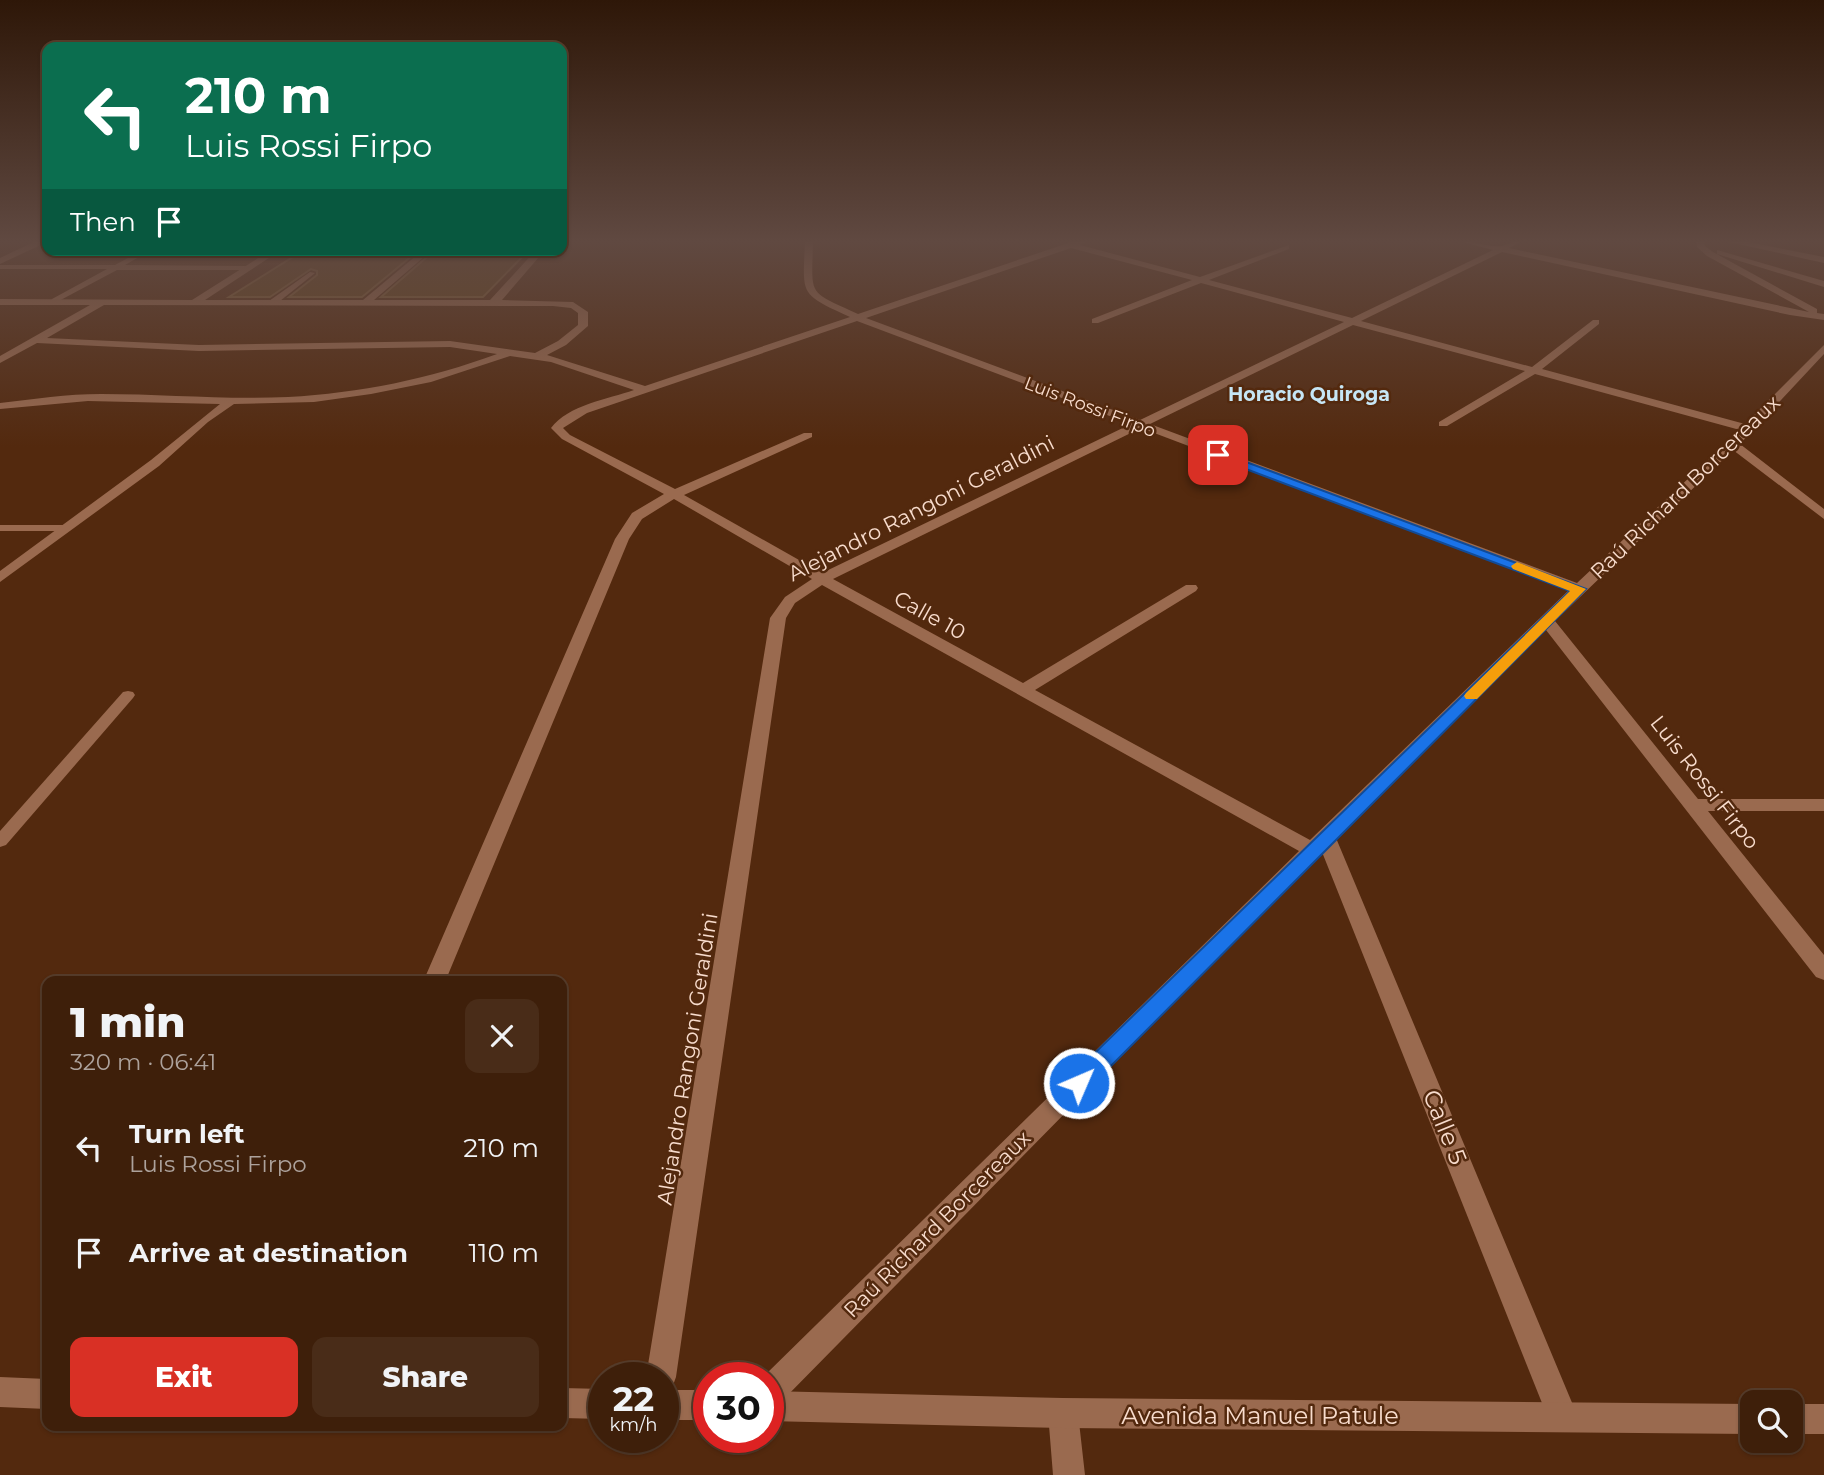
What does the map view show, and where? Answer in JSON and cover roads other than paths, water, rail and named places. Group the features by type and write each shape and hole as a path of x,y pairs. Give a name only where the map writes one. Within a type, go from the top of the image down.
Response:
{"street":[{"path":"0,360 90,309"},
{"path":"537,356 583,326 583,312 576,309"},
{"name":"Luis Rossi Firpo","path":"839,309 1138,425 1579,589"},
{"path":"35,340 199,348 450,344 537,356 645,390 890,309"},
{"path":"1095,321 1126,309"},
{"path":"1301,309 1746,428"},
{"name":"Alejandro Rangoni Geraldini","path":"663,1362 778,618 790,600 822,579 1382,309"},
{"path":"1775,309 1824,317"},
{"path":"1443,424 1535,370 1596,322"},
{"name":"Raú Richard Borcereaux","path":"784,1376 1319,844 1579,589 1733,444 1824,348"},
{"path":"0,406 97,397 285,400 378,389 463,369 510,352"},
{"name":"Calle 10","path":"645,390 583,411 562,421 557,428 566,437 674,494 1023,690 1319,844"},
{"path":"0,578 155,463 204,420 233,401"},
{"path":"437,976 622,539 637,516 674,494 808,435"},
{"path":"1733,444 1824,515"},
{"path":"1023,690 1191,588"},
{"name":"Luis Rossi Firpo","path":"1548,622 1824,971"},
{"path":"1695,805 1824,804"},
{"name":"Calle 5","path":"1319,844 1563,1417"},
{"path":"0,1392 42,1394"},
{"path":"567,1403 588,1404"},
{"name":"Avenida Manuel Patule","path":"784,1406 1063,1413 1740,1419"},
{"path":"1063,1413 1069,1475"},
{"path":"1803,1419 1824,1419"}],"lane":[{"path":"0,528 67,528"},
{"path":"0,841 128,695"}],"district":[{"name":"Horacio Quiroga","path":"1309,394"}]}
